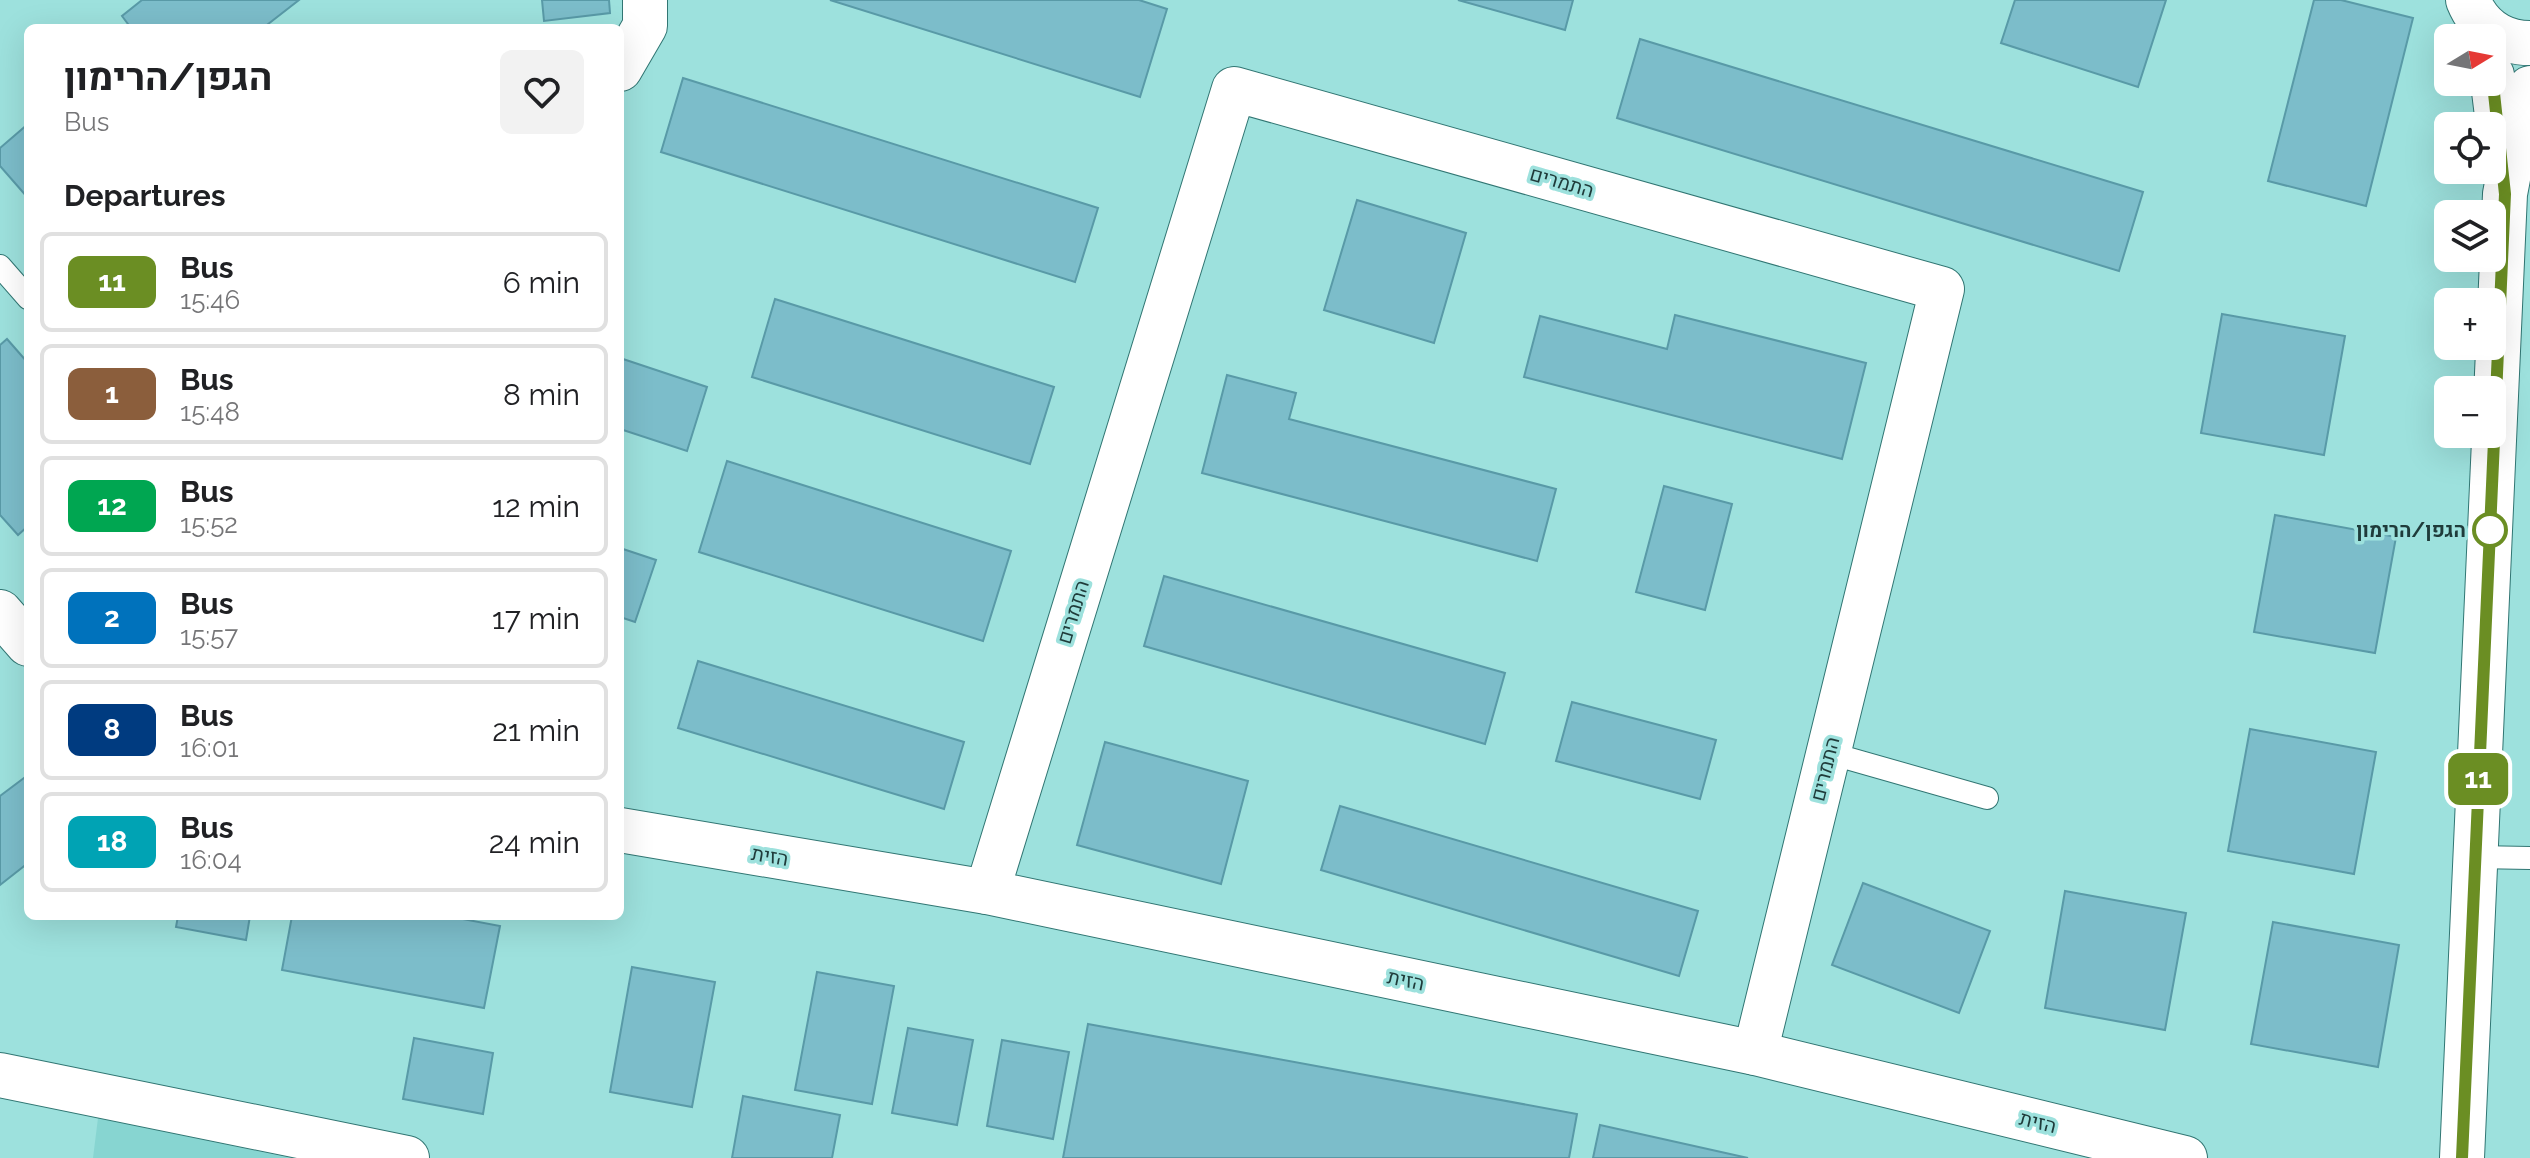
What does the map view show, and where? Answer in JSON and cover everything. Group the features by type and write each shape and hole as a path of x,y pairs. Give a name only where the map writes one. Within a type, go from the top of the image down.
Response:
{"street":[{"path":"624,62 645,26 645,0"},
{"path":"2475,13 2510,41 2530,43"},
{"path":"2462,1158 2505,194 2515,141 2530,88"},
{"name":"התמרים","path":"987,892 1234,89 1942,289 1755,1053"},
{"path":"2494,96 2505,194"},
{"path":"0,612 24,639"},
{"name":"הזית","path":"624,831 987,892 1755,1053 2185,1158"},
{"path":"0,1075 386,1156"}],"lane":[{"path":"0,266 24,293"},
{"path":"1829,753 1987,798"},
{"path":"2475,857 2530,858"}],"shaded area":[{"path":"98,1118 291,1158 93,1158"}],"building":[{"path":"142,0 299,0 268,24 128,24 122,16"},
{"path":"542,0 609,0 610,13 544,21"},
{"path":"830,0 1139,0 1167,9 1140,97"},
{"path":"1458,0 1573,0 1565,30"},
{"path":"2015,0 2166,0 2138,87 2001,43"},
{"path":"2314,0 2341,0 2413,18 2366,206 2268,181"},
{"path":"1640,39 2143,192 2119,271 1617,118"},
{"path":"683,78 1098,208 1075,282 661,152"},
{"path":"24,127 24,193 0,166 0,148"},
{"path":"1357,200 1466,233 1434,343 1324,310"},
{"path":"775,299 1054,387 1030,464 752,377"},
{"path":"2222,314 2345,336 2324,455 2201,433"},
{"path":"1675,315 1866,363 1842,459 1524,377 1540,316 1667,349"},
{"path":"7,339 24,358 24,530 18,535 0,515 0,345"},
{"path":"624,359 707,387 687,451 624,430"},
{"path":"1227,375 1296,393 1289,419 1556,489 1537,561 1202,473"},
{"path":"727,461 1011,551 983,641 699,552"},
{"path":"1664,486 1732,504 1705,610 1636,592"},
{"path":"2275,515 2396,537 2375,653 2254,632"},
{"path":"624,549 656,560 635,622 624,618"},
{"path":"1164,576 1505,673 1485,744 1144,646"},
{"path":"698,661 964,742 944,809 678,728"},
{"path":"1572,702 1716,740 1700,799 1556,761"},
{"path":"2250,729 2376,752 2354,874 2228,851"},
{"path":"1105,742 1248,781 1221,884 1077,845"},
{"path":"24,778 24,866 0,885 0,796"},
{"path":"1340,806 1698,911 1679,976 1321,870"},
{"path":"1863,883 1990,931 1959,1013 1832,965"},
{"path":"2065,891 2186,913 2165,1030 2045,1008"},
{"path":"177,920 249,920 246,940 176,927"},
{"path":"291,920 468,920 500,926 484,1008 282,970"},
{"path":"2273,922 2399,945 2378,1067 2251,1044"},
{"path":"632,967 715,982 692,1107 610,1092"},
{"path":"817,972 894,986 872,1104 795,1090"},
{"path":"1088,1024 1577,1114 1569,1158 1063,1158"},
{"path":"908,1028 973,1040 957,1125 892,1113"},
{"path":"414,1038 493,1053 483,1114 403,1099"},
{"path":"1002,1040 1069,1052 1053,1139 987,1126"},
{"path":"743,1096 840,1115 832,1158 732,1158"},
{"path":"1600,1125 1748,1158 1593,1158"}],"bus line":[{"name":"11","path":"2462,1158 2505,194 2495,96"}],"place":[{"name":"הגפן/הרימון","path":"2490,530"}]}
